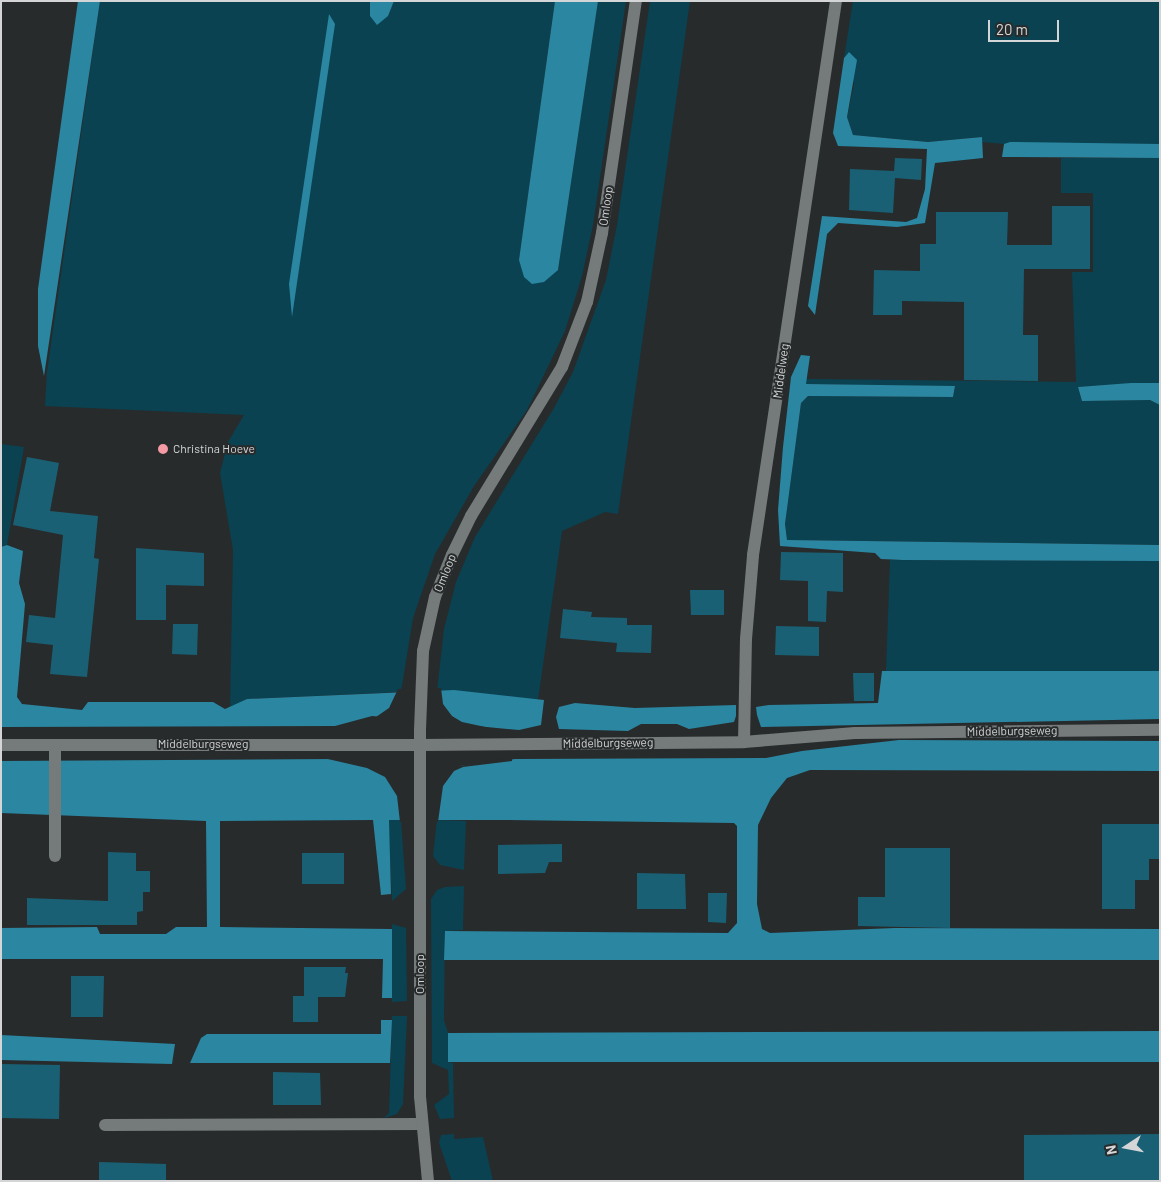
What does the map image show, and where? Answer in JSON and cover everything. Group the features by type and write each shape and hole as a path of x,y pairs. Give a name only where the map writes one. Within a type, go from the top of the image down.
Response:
{"street":[{"name":"Omloop","path":"428,1181 422,1124 420,674 436,598 452,556 471,516 562,367 587,302 602,233 636,1"},
{"name":"Middelweg","path":"744,742 746,639 753,555 836,1"},
{"name":"Middelburgseweg","path":"1,745 420,745 744,742 855,733 1160,730"},
{"path":"55,745 55,856"},
{"path":"105,1125 422,1124"}],"shaded area":[{"path":"78,1 100,1 44,376 38,346 38,289"},
{"path":"100,1 370,1 370,16 388,16 394,1 555,1 519,260 558,270 598,1 626,1 593,225 582,276 565,331 527,410 474,486 435,554 413,618 401,692 247,699 230,709 233,550 220,473 228,442 244,415 45,406 47,372"},
{"path":"370,1 394,1 388,16 377,25 370,16"},
{"path":"555,1 598,1 558,270 544,282 532,284 524,277 519,260"},
{"path":"650,1 690,1 618,514 605,512 562,531 538,700 437,691 444,629 456,582 475,537 554,408 573,372 606,280 617,225"},
{"path":"853,1 1160,1 1160,144 1004,144 982,142 981,137 928,142 853,135 847,117 854,84 849,52 844,58"},
{"path":"329,14 335,24 292,317 289,284"},
{"path":"849,52 857,60 847,117 853,135 928,142 982,137 983,158 935,163 925,223 897,227 838,223 827,234 815,315 808,306 822,216 906,222 917,218 925,189 927,149 838,146 833,133 844,58"},
{"path":"1010,142 1160,144 1160,158 1002,157 1004,144"},
{"path":"1061,158 1160,158 1160,383 1078,387 1082,401 1150,400 1160,405 1160,545 787,540 785,524 801,403 809,396 953,397 955,387 806,384 806,379 1076,382 1072,272 1093,272 1093,193 1061,193"},
{"path":"801,355 810,356 806,384 955,386 953,397 808,396 801,403 785,524 787,540 1160,545 1160,561 903,560 881,559 875,553 780,546 778,510 783,447 791,377"},
{"path":"1160,383 1160,405 1150,400 1082,401 1078,387"},
{"path":"1,444 24,447 7,545 1,547"},
{"path":"7,545 23,551 19,583 25,604 17,697 22,704 82,710 88,702 213,702 225,709 247,699 454,690 544,700 541,725 519,730 372,716 335,726 1,727 1,547"},
{"path":"890,560 1160,561 1160,671 886,671"},
{"path":"882,671 1160,671 1160,719 761,727 756,707 769,705 878,703"},
{"path":"575,703 635,708 736,705 736,716 734,722 689,729 677,724 641,724 628,731 559,729 556,717 559,707"},
{"path":"899,740 1160,741 1160,771 810,770 787,778 771,798 758,825 757,904 762,929 770,933 895,928 1160,929 1160,960 444,960 445,931 728,933 737,923 737,826 734,823 501,820 389,820 391,894 381,895 373,820 220,821 220,927 392,929 392,998 382,998 383,959 1,959 1,928 97,927 100,934 166,934 176,927 207,927 206,821 1,813 1,761 337,759 376,770 455,769 460,766 515,759 766,758 802,751"},
{"path":"388,820 401,820 406,889 392,901"},
{"path":"437,820 466,821 464,870 440,865 433,856"},
{"path":"464,886 463,930 445,931 444,1020 448,1033 448,1062 453,1063 454,1118 440,1119 434,1105 449,1094 448,1070 432,1063 431,899 437,890 445,887"},
{"path":"392,924 406,928 407,1001 392,1002"},
{"path":"392,1016 407,1016 403,1104 397,1114 384,1118 389,1113"},
{"path":"381,1020 392,1020 390,1063 190,1063 201,1038 207,1034 381,1034"},
{"path":"1160,1031 1160,1062 448,1062 448,1033"},
{"path":"1,1035 175,1044 172,1064 1,1060"},
{"path":"454,1134 454,1139 483,1137 493,1181 452,1181 439,1143 441,1135"}],"pier":[{"path":"441,688 443,704 452,716 462,722 490,728 373,719 389,708 398,689"},
{"path":"319,757 338,757 376,767 454,767 512,757 512,761 463,767 454,771 443,786 438,822 400,822 397,796 385,777 367,768"}],"building":[{"path":"895,158 922,159 921,180 895,178 893,213 849,210 850,169 894,171"},
{"path":"1052,206 1090,206 1090,269 1024,269 1023,335 1038,335 1038,381 964,380 964,302 902,301 902,315 873,315 874,270 920,271 920,244 936,244 936,212 1008,212 1007,245 1052,245"},
{"path":"27,457 59,463 50,511 98,516 94,558 99,559 87,677 50,674 53,645 26,642 29,615 55,618 63,535 13,525"},
{"path":"136,548 204,553 204,586 166,585 166,620 136,620"},
{"path":"781,552 843,553 843,592 827,591 826,622 808,621 808,581 780,580"},
{"path":"690,590 724,590 724,615 691,615"},
{"path":"563,609 592,612 591,617 627,618 627,625 652,625 651,653 616,652 617,643 560,638"},
{"path":"173,624 198,624 197,655 172,654"},
{"path":"776,626 819,627 819,656 775,655"},
{"path":"853,673 874,673 874,701 854,701"},
{"path":"1102,824 1160,824 1160,859 1149,859 1149,880 1135,880 1135,909 1102,909"},
{"path":"562,844 562,862 549,862 545,873 498,874 498,845"},
{"path":"885,848 950,848 950,928 858,926 858,897 885,897"},
{"path":"108,852 136,853 136,871 150,871 150,892 143,892 143,911 137,912 137,925 27,925 27,898 108,901"},
{"path":"302,853 344,853 344,884 302,884"},
{"path":"637,873 685,874 686,909 637,909"},
{"path":"708,893 727,893 726,923 708,922"},
{"path":"304,967 346,967 345,973 348,973 345,997 318,997 318,1022 293,1022 293,996 304,996"},
{"path":"71,976 104,976 103,1017 71,1017"},
{"path":"1,1064 60,1065 59,1119 1,1118"},
{"path":"273,1072 320,1073 321,1105 273,1105"},
{"path":"1160,1134 1160,1181 1024,1181 1024,1135"},
{"path":"99,1162 166,1164 166,1181 99,1181"}],"place":[{"name":"Christina Hoeve","path":"163,449"}]}
